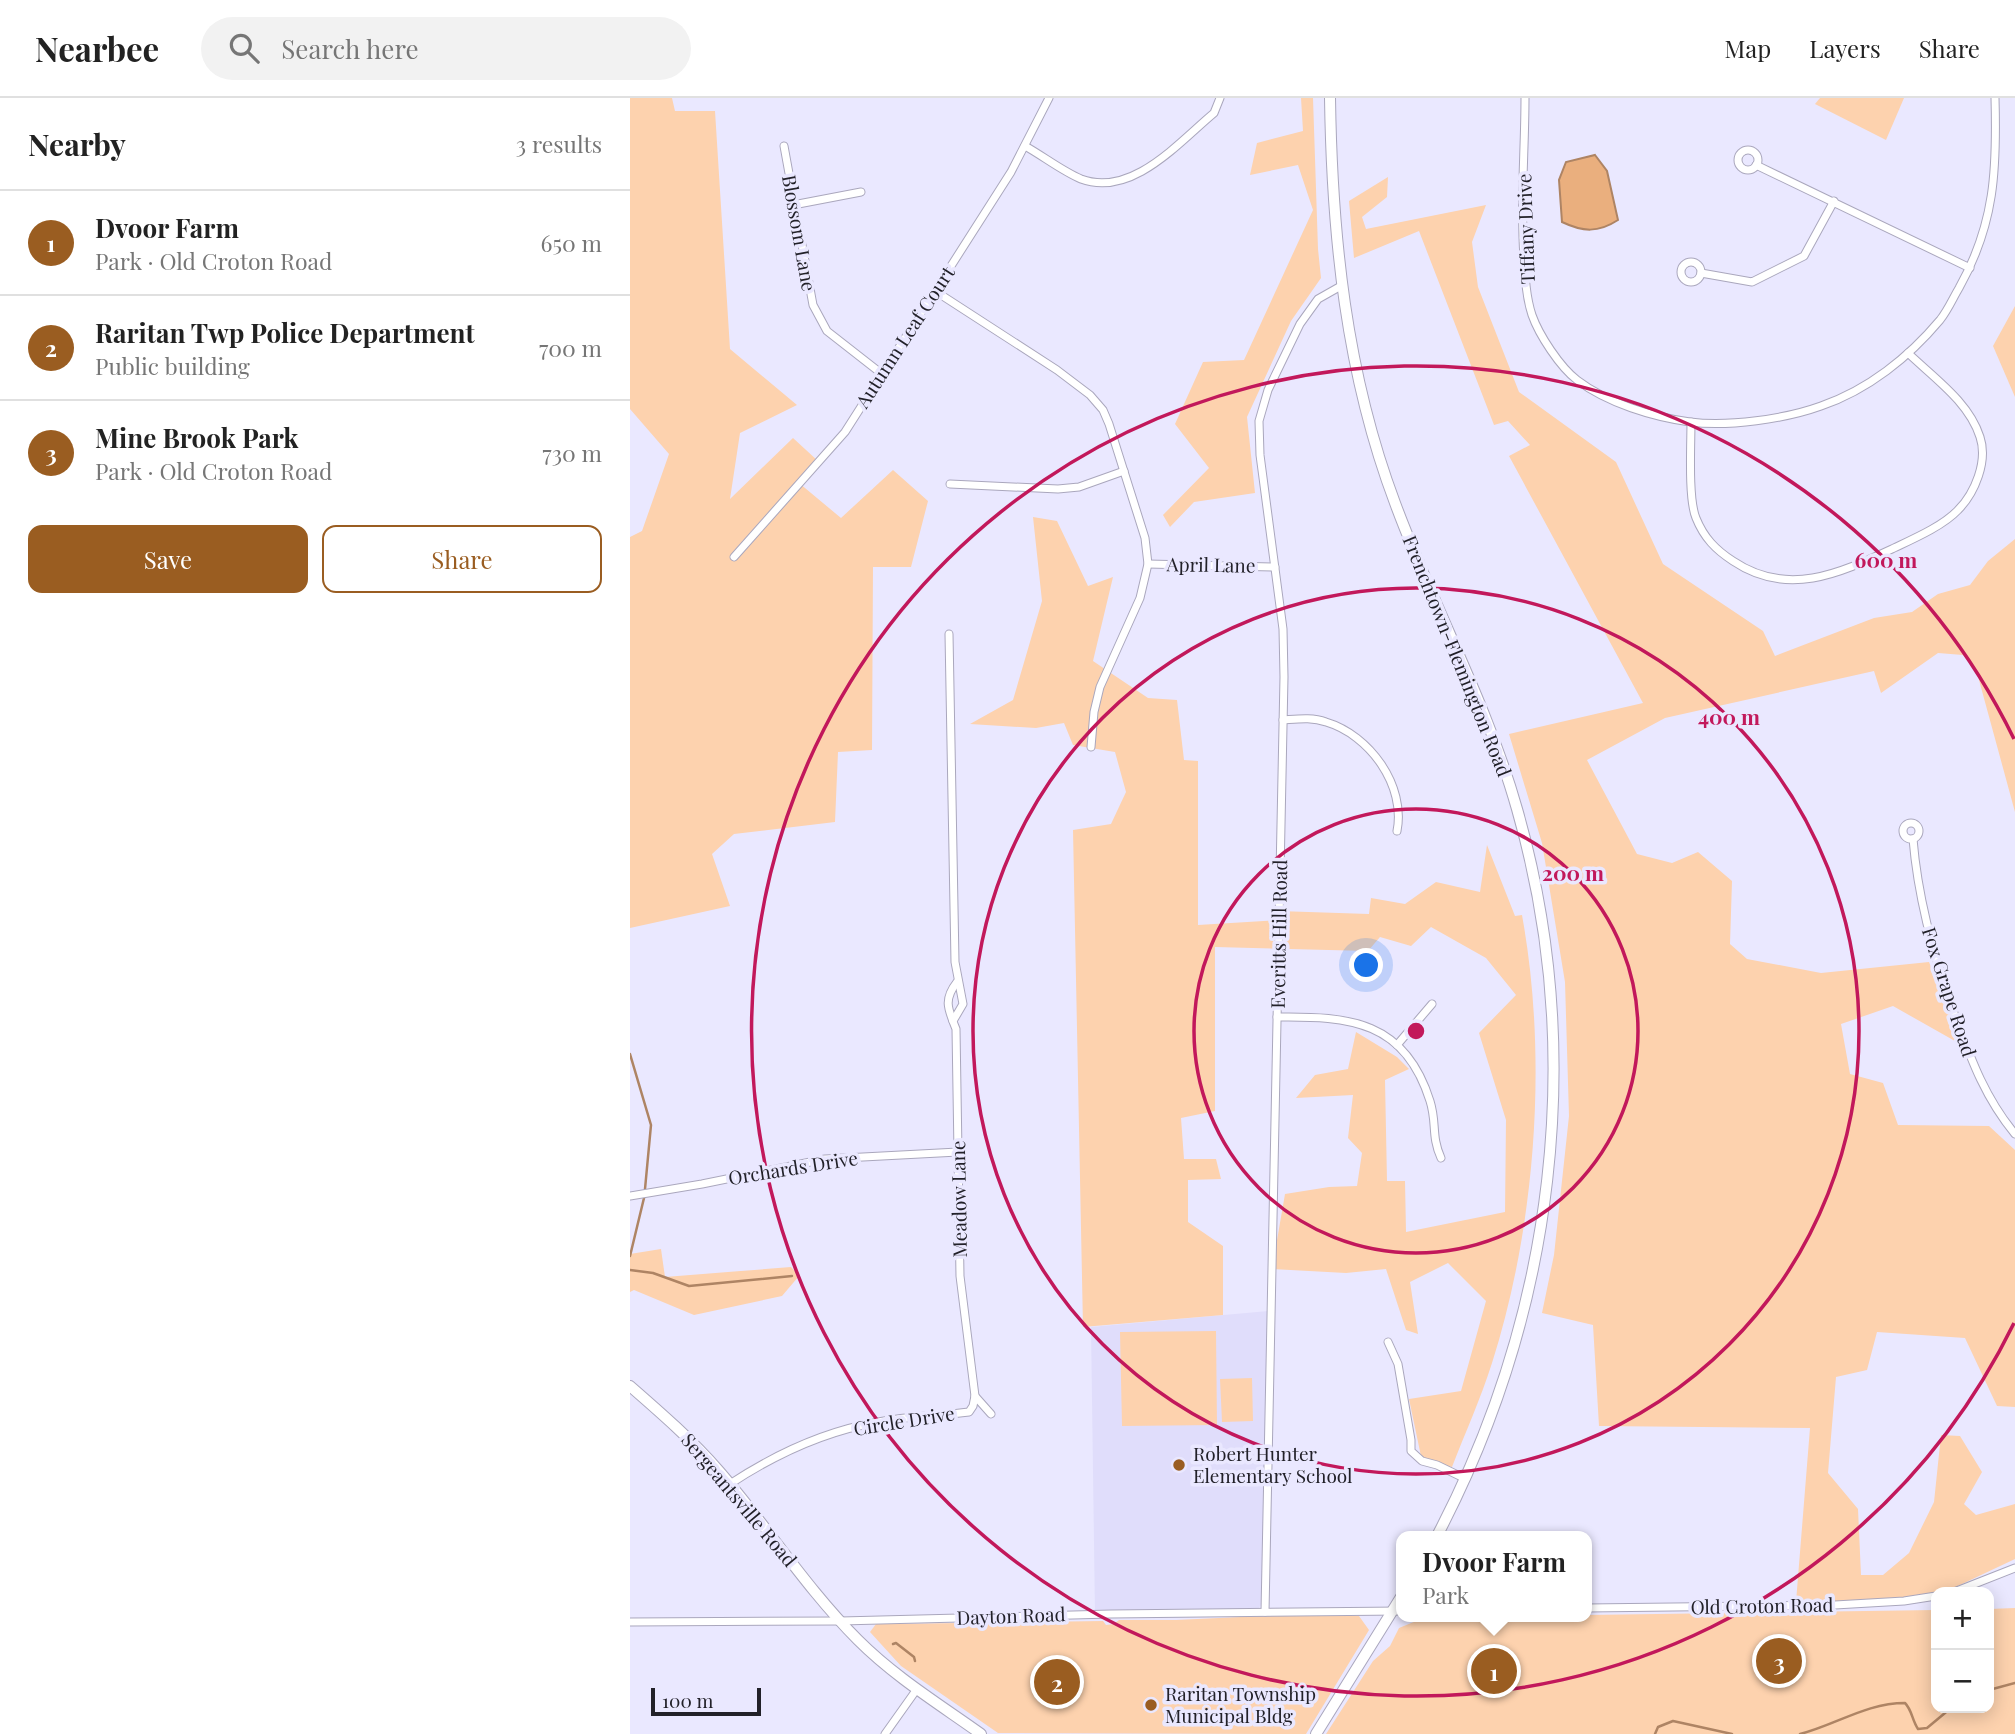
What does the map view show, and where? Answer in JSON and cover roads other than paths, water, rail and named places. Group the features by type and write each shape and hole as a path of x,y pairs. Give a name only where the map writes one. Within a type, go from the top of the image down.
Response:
{"main road":[{"name":"Frenchtown-Flemington Road","path":"1330,98 1341,286 1356,370 1387,483 1417,560 1483,710 1518,812 1539,905 1550,987 1554,1062 1553,1106 1550,1158 1538,1247 1516,1346 1492,1417 1466,1479 1440,1531"},
{"name":"Sergeantsville Road","path":"630,1386 676,1426 730,1483 841,1621 893,1672 981,1734"},
{"path":"1315,1734 1396,1612"}],"street":[{"name":"Autumn Leaf Court","path":"734,557 845,432 1025,146 1049,98"},
{"path":"1025,146 1082,179 1118,183 1151,166 1214,113 1220,98"},
{"name":"Tiffany Drive","path":"1524,98 1522,230 1525,278 1532,315 1552,352 1576,379 1630,407 1691,422 1768,420 1823,406 1885,372 1908,353 1941,318 1970,268 1986,225 1995,177 1995,98"},
{"name":"Blossom Lane","path":"785,146 793,205 813,305 827,331 882,374"},
{"path":"1756,165 1970,268"},
{"path":"793,205 861,192"},
{"path":"1701,273 1752,282 1804,257 1834,201"},
{"name":"Everitts Hill Road","path":"1265,1612 1283,629 1259,438 1262,405 1287,348 1306,314 1318,299 1341,286"},
{"path":"935,291 1090,395 1106,417 1144,538 1148,564 1140,598 1100,687 1094,712 1091,747"},
{"path":"1691,422 1691,474 1695,517 1713,548 1747,570 1774,580 1808,580 1857,565 1919,536 1958,510 1980,478 1981,439 1966,408 1908,353"},
{"path":"950,484 1058,489 1079,487 1124,471"},
{"name":"April Lane","path":"1148,564 1275,567"},
{"name":"Meadow Lane","path":"949,634 954,962 963,1004 953,1021"},
{"path":"1283,720 1314,719 1327,722 1363,743 1380,763 1392,785 1400,817 1396,831"},
{"name":"Fox Grape Road","path":"1913,839 1928,935 1935,961 1980,1082 1993,1106 2015,1134"},
{"name":"Meadow Lane","path":"957,982 947,998 956,1029 960,1276 972,1376"},
{"path":"1396,1045 1432,1004"},
{"path":"1277,1017 1326,1017 1360,1023 1381,1033 1396,1045 1409,1058 1427,1091 1434,1114 1434,1142 1441,1158"},
{"name":"Orchards Drive","path":"630,1196 825,1159 958,1152"},
{"path":"1388,1342 1398,1364 1411,1440 1410,1451 1422,1461 1466,1479"},
{"name":"Circle Drive","path":"730,1483 767,1462 842,1431 880,1421 969,1412 975,1396 972,1376"},
{"path":"975,1396 991,1415"},
{"path":"1967,1587 2015,1569"},
{"name":"Old Croton Road","path":"1592,1608 1871,1603 1931,1597"},
{"name":"Dayton Road","path":"630,1622 1396,1611"},
{"path":"885,1734 917,1689"}],"waterway":[{"path":"630,1054 651,1125 645,1189"},
{"path":"630,1256 644,1198"},
{"path":"630,1270 653,1273 689,1286 792,1276"},
{"path":"893,1644 896,1643 914,1657 915,1661"},
{"path":"1994,1689 2015,1683"},
{"path":"1800,1734 1864,1710 1891,1704 1905,1703 1918,1729 1927,1728 1945,1713"},
{"path":"1655,1734 1658,1727 1673,1721 1732,1734"}],"place":[{"name":"Robert Hunter Elementary School","path":"1179,1465"},
{"name":"Mine Brook Park","path":"1779,1661"},
{"name":"Dvoor Farm","path":"1494,1671"},
{"name":"Raritan Twp Police Department","path":"1057,1682"},
{"name":"Raritan Township Municipal Bldg","path":"1151,1705"}]}
